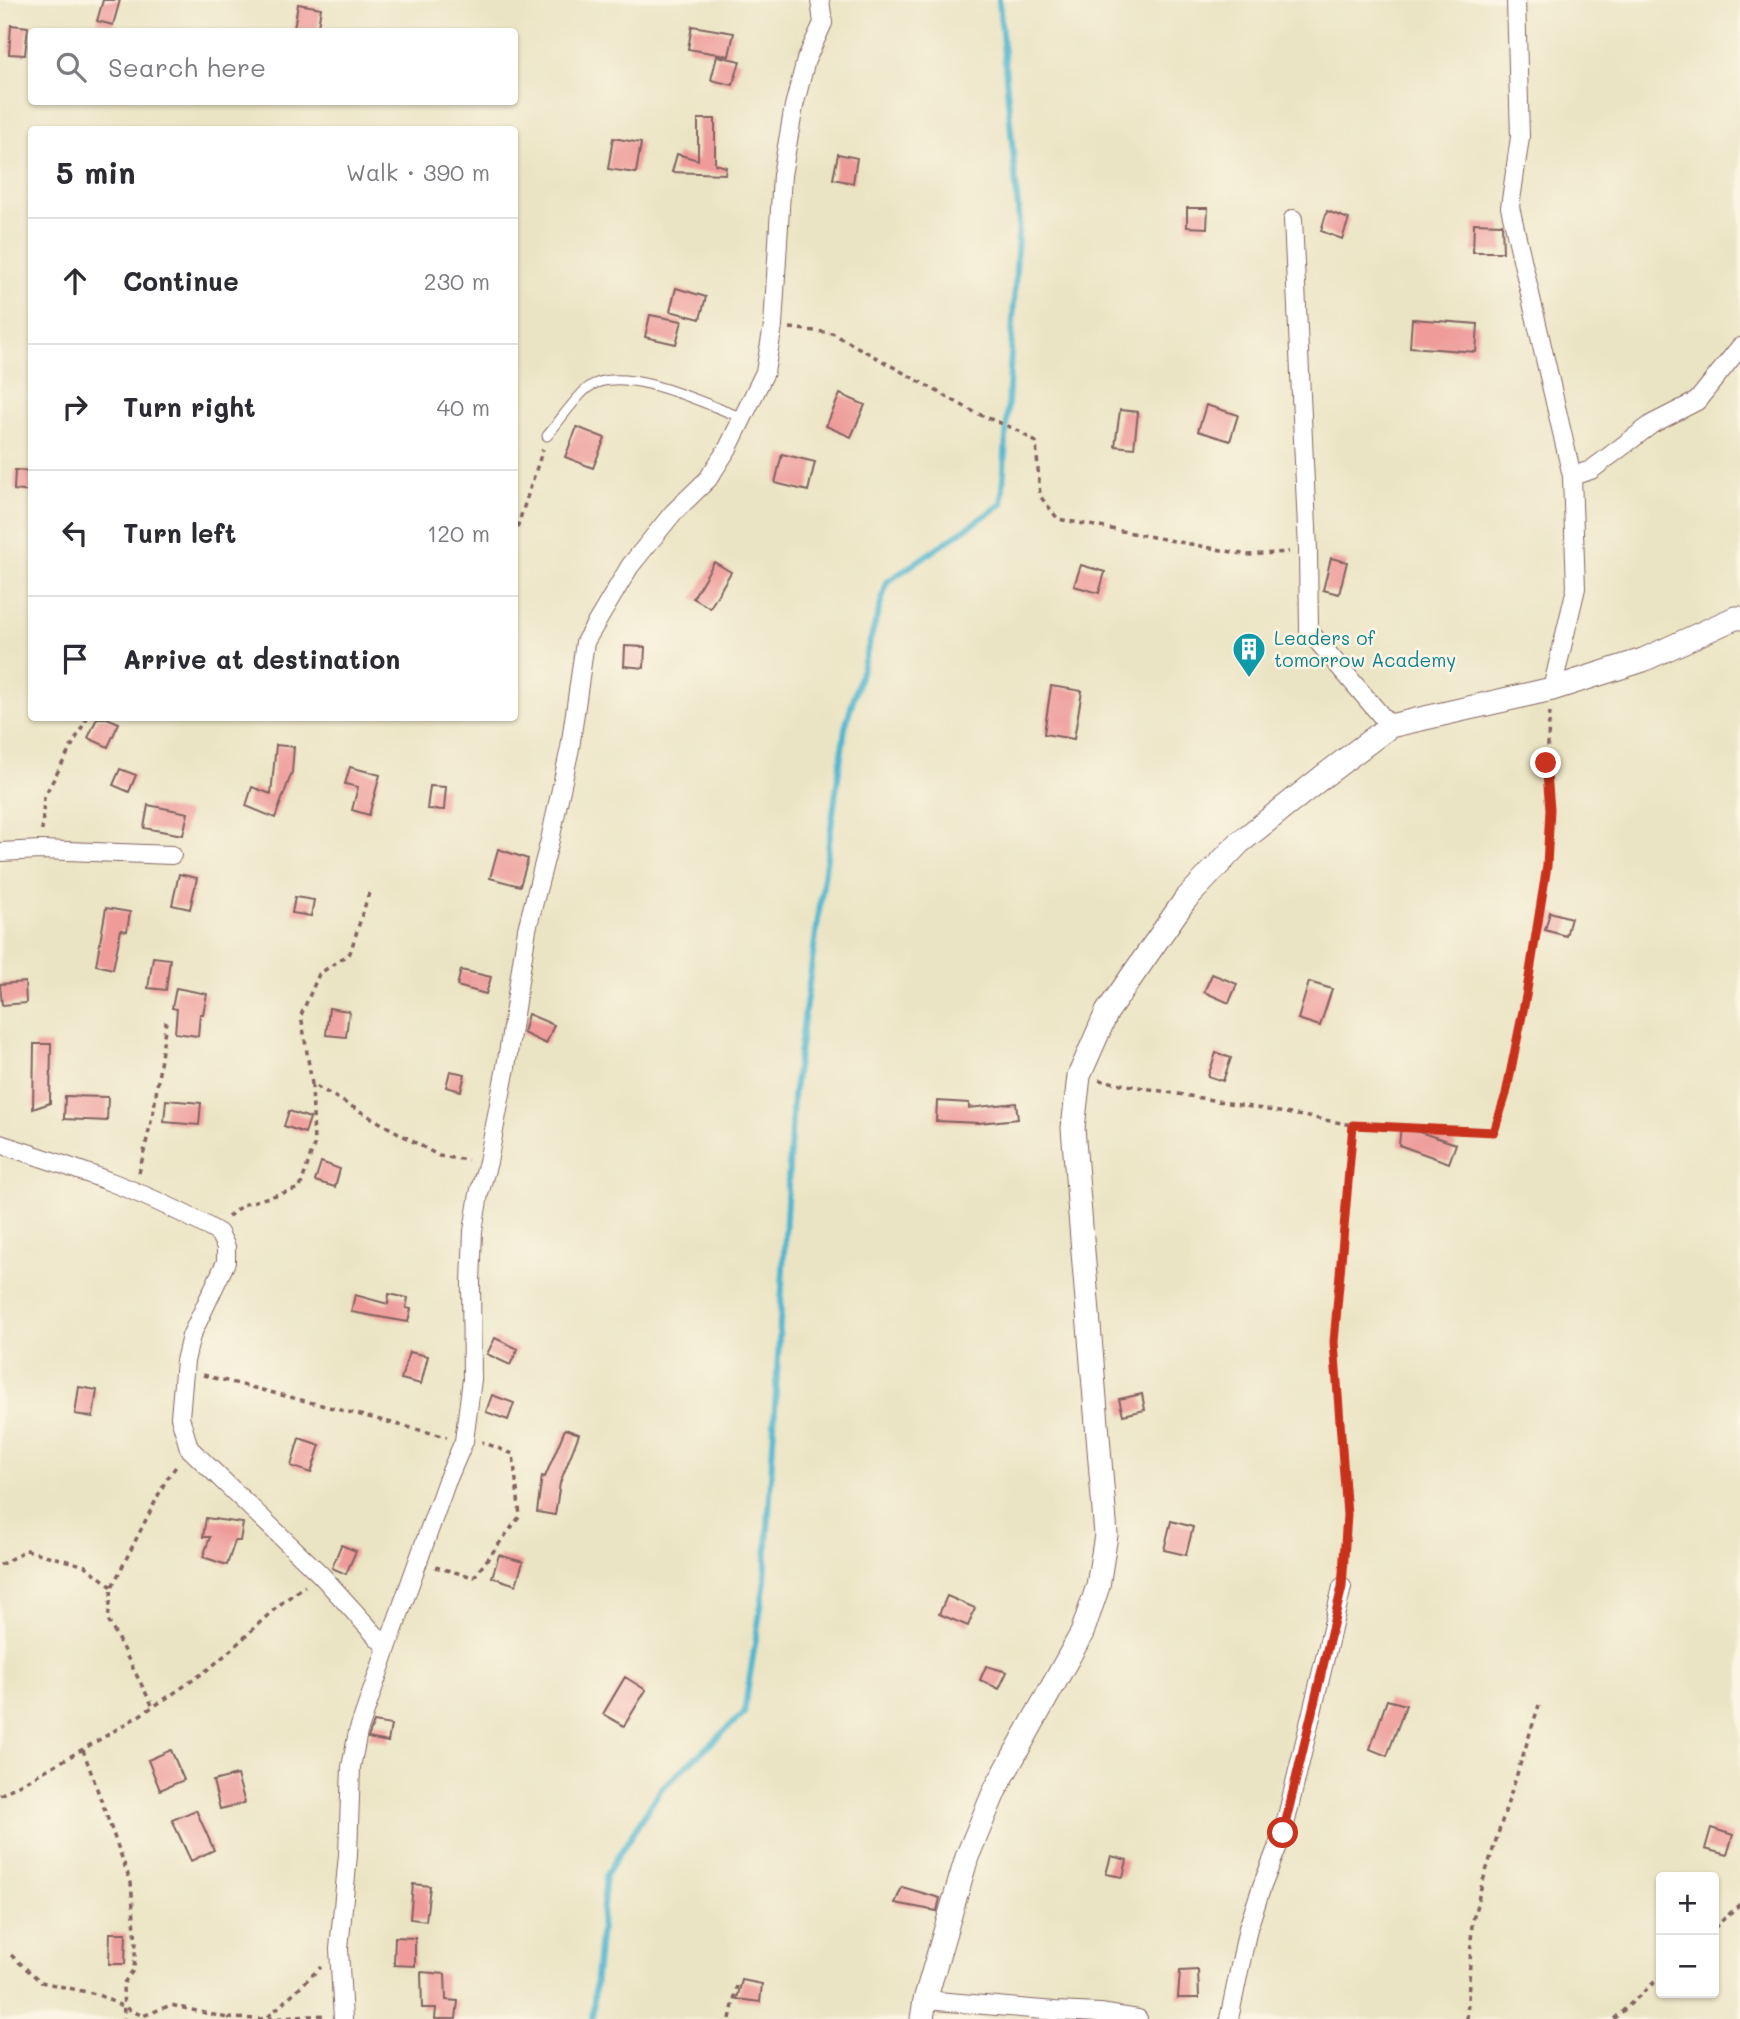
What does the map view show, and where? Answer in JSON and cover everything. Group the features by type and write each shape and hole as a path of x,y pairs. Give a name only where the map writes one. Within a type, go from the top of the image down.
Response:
{"street":[{"path":"342,2017 339,1949 348,1855 351,1767 358,1732 387,1648 446,1483 464,1441 472,1379 473,1231 506,1068 527,929 570,748 585,642 630,566 673,513 708,479 728,447 765,372 773,326 782,175 794,106 806,60 823,23 820,0"},
{"path":"1516,0 1520,136 1510,207 1572,476 1576,588 1552,689"},
{"path":"1293,219 1308,550 1309,631 1390,726"},
{"path":"1572,476 1591,470 1651,424 1697,401 1740,347"},
{"path":"1138,2019 1100,2013 1055,2011 923,2010 967,1857 995,1790 1082,1633 1098,1586 1106,1535 1073,1128 1079,1076 1107,1012 1185,900 1239,843 1390,726 1552,689 1643,660 1740,618"},
{"path":"0,852 41,850 172,855"},
{"path":"0,1144 134,1192 214,1230 223,1239 226,1262 191,1335 185,1361 180,1418 189,1448 321,1575 387,1648"},
{"path":"1229,2019 1248,1928 1283,1833 1342,1587"}],"lane":[{"path":"547,436 588,387 605,380 645,382 743,418"}],"path":[{"path":"773,326 832,332 976,413 1015,429 1036,442 1040,496 1058,519 1248,555 1308,550"},
{"path":"518,525 547,436"},
{"path":"1079,1076 1353,1125 1494,1132 1506,1094 1526,996 1547,866 1550,809 1547,737 1552,689"},
{"path":"41,850 44,797 85,721"},
{"path":"214,1230 242,1205 300,1188 314,1145 312,1084 301,1015 319,974 350,953 369,893"},
{"path":"134,1192 155,1109 166,1021"},
{"path":"312,1084 439,1156 488,1162"},
{"path":"1342,1587 1347,1515 1334,1342 1353,1125"},
{"path":"185,1361 205,1377 464,1441 478,1440 513,1454 520,1516 474,1577 417,1563"},
{"path":"152,1706 108,1620 112,1587 166,1480 189,1448"},
{"path":"0,1565 26,1550 86,1566 112,1587"},
{"path":"0,1794 83,1750 209,1668 282,1601 321,1575"},
{"path":"1467,2019 1472,1924 1482,1884 1539,1705"},
{"path":"83,1750 131,1883 136,1942 134,1969 123,1984 124,2019"},
{"path":"1719,1923 1740,1904"},
{"path":"267,2019 339,1949"},
{"path":"11,1955 41,1982 96,1994 143,2016 171,2005 227,2018 342,2017"},
{"path":"1614,2019 1656,1981"},
{"path":"730,2019 737,1986"}],"building":[{"path":"103,0 120,0 113,25 97,21"},
{"path":"298,4 321,8 318,28 294,28"},
{"path":"11,25 28,27 25,55 9,54"},
{"path":"692,26 734,33 729,56 688,49"},
{"path":"717,56 740,61 733,85 711,80"},
{"path":"698,119 715,119 715,164 726,167 725,174 672,172 677,154 698,160"},
{"path":"613,138 641,143 636,173 608,169"},
{"path":"838,154 857,158 853,183 833,179"},
{"path":"1187,208 1208,208 1207,228 1187,227"},
{"path":"1327,211 1349,219 1342,239 1321,231"},
{"path":"1474,223 1502,224 1503,252 1473,252"},
{"path":"676,288 706,297 700,319 670,311"},
{"path":"650,315 682,321 676,344 645,337"},
{"path":"1412,319 1478,324 1476,352 1410,347"},
{"path":"840,394 865,405 851,437 826,426"},
{"path":"1206,405 1238,415 1230,441 1198,431"},
{"path":"1120,410 1138,412 1134,448 1115,446"},
{"path":"577,427 605,438 593,468 565,457"},
{"path":"782,454 815,462 808,491 775,483"},
{"path":"15,470 28,471 28,492 14,490"},
{"path":"1331,558 1347,562 1339,594 1323,590"},
{"path":"714,562 731,572 710,608 693,598"},
{"path":"1081,565 1105,572 1099,593 1074,586"},
{"path":"625,646 645,647 644,668 624,666"},
{"path":"1051,686 1082,691 1074,739 1044,734"},
{"path":"96,721 119,723 108,747 88,738"},
{"path":"276,745 294,747 292,772 275,818 246,806 252,787 271,794"},
{"path":"350,767 380,775 369,815 352,810 358,787 345,784"},
{"path":"120,769 136,775 129,792 113,785"},
{"path":"430,786 446,787 444,810 427,809"},
{"path":"148,805 188,813 183,835 144,828"},
{"path":"498,849 528,859 520,886 490,878"},
{"path":"179,874 197,878 190,909 172,905"},
{"path":"295,897 314,900 311,916 292,913"},
{"path":"106,908 130,912 127,931 121,930 113,969 96,965"},
{"path":"1550,912 1571,918 1566,936 1545,930"},
{"path":"153,957 170,959 166,990 148,988"},
{"path":"461,970 491,977 486,994 457,986"},
{"path":"1212,974 1237,984 1229,1003 1204,992"},
{"path":"25,982 26,1003 2,1005 0,984"},
{"path":"1309,982 1332,989 1320,1026 1298,1019"},
{"path":"176,988 207,994 203,1014 200,1014 198,1036 175,1033 177,1009 172,1008"},
{"path":"329,1008 349,1011 346,1037 326,1035"},
{"path":"528,1014 554,1025 546,1044 523,1033"},
{"path":"34,1044 51,1044 50,1103 33,1109"},
{"path":"1216,1053 1231,1058 1223,1081 1208,1076"},
{"path":"450,1071 465,1074 461,1091 446,1087"},
{"path":"65,1096 108,1097 107,1121 64,1119"},
{"path":"166,1100 201,1103 199,1125 164,1122"},
{"path":"937,1101 969,1103 969,1108 1016,1103 1018,1119 979,1123 936,1121"},
{"path":"289,1111 310,1118 305,1133 284,1126"},
{"path":"1401,1126 1456,1144 1449,1163 1399,1145"},
{"path":"321,1162 340,1169 335,1187 315,1181"},
{"path":"389,1294 408,1298 406,1308 411,1309 408,1322 351,1312 355,1295 388,1304"},
{"path":"495,1338 518,1349 510,1365 487,1354"},
{"path":"409,1352 428,1356 421,1384 401,1379"},
{"path":"79,1387 97,1390 93,1417 75,1414"},
{"path":"1142,1394 1145,1410 1123,1415 1119,1399"},
{"path":"492,1395 514,1403 508,1420 486,1412"},
{"path":"565,1429 579,1434 560,1483 555,1515 537,1512 542,1476 545,1477"},
{"path":"299,1438 320,1445 311,1473 291,1466"},
{"path":"206,1518 243,1523 240,1541 235,1541 227,1565 203,1557 210,1537 203,1537"},
{"path":"1171,1521 1193,1527 1186,1555 1164,1550"},
{"path":"341,1545 356,1551 346,1574 332,1568"},
{"path":"499,1555 523,1562 516,1585 492,1577"},
{"path":"947,1596 975,1608 968,1626 939,1614"},
{"path":"986,1666 1007,1672 999,1689 980,1680"},
{"path":"625,1677 646,1690 624,1726 603,1714"},
{"path":"1387,1700 1406,1705 1387,1756 1370,1749"},
{"path":"374,1722 391,1725 388,1742 368,1738"},
{"path":"171,1750 184,1780 160,1790 148,1760"},
{"path":"237,1775 245,1803 220,1809 213,1781"},
{"path":"196,1810 214,1850 191,1861 172,1820"},
{"path":"1711,1828 1733,1835 1727,1855 1705,1849"},
{"path":"1111,1856 1127,1860 1123,1877 1106,1874"},
{"path":"413,1884 430,1886 426,1921 410,1919"},
{"path":"902,1887 940,1898 937,1911 895,1903"},
{"path":"110,1933 126,1933 125,1964 109,1964"},
{"path":"395,1937 415,1938 415,1966 394,1965"},
{"path":"1198,1970 1199,1998 1178,1998 1180,1971"},
{"path":"421,1972 445,1974 446,2000 458,2001 456,2019 435,2019 436,2008 422,2008"},
{"path":"742,1980 762,1984 760,2002 737,1999"}],"waterway":[{"path":"592,2019 606,1875 661,1789 744,1713 765,1581 793,1097 845,728 887,582 1002,504 1019,219 999,0"}],"place":[{"name":"Leaders of tomorrow Academy","path":"1249,679"}],"route":[{"path":"1283,1833 1342,1587 1347,1515 1334,1342 1353,1125 1494,1132 1506,1094 1526,996 1547,866 1550,809 1546,763"}]}
